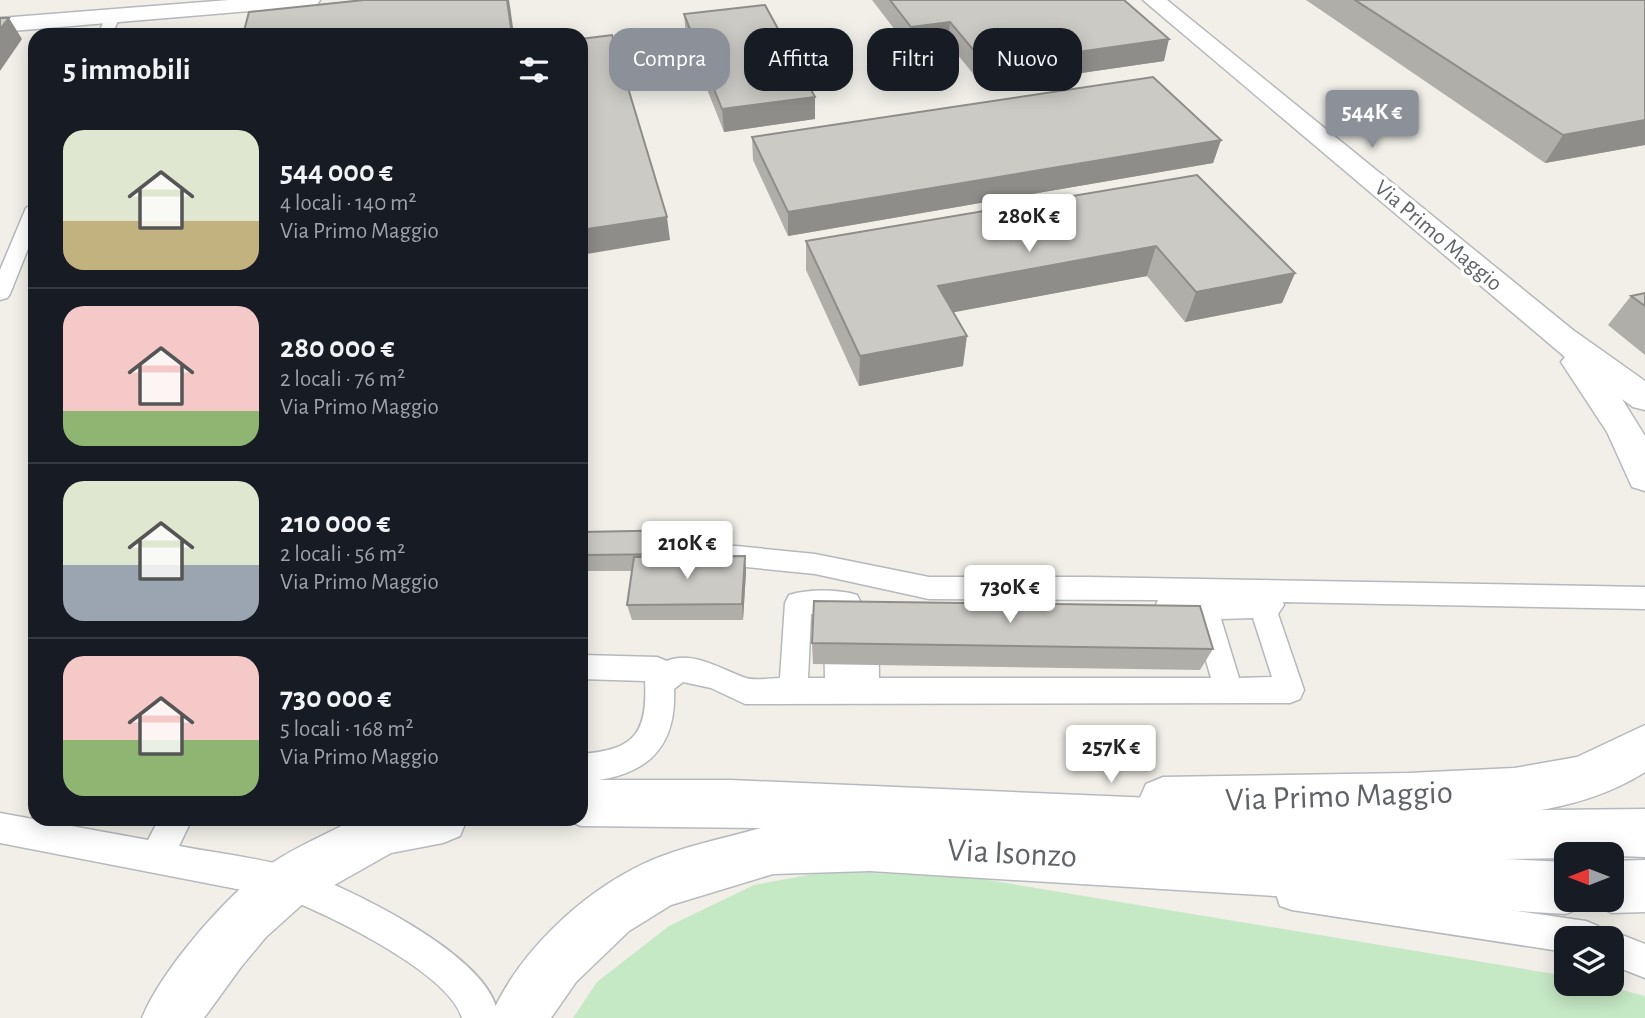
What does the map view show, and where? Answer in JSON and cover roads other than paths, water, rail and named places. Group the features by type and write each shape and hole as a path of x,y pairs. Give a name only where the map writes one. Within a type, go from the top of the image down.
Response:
{"street":[{"path":"0,25 109,26 309,0"},
{"name":"Via Primo Maggio","path":"1154,0 1561,338 1645,398"},
{"name":"Via Primo Maggio","path":"1561,338 1608,405 1640,461 1645,477"},
{"name":"Via Primo Maggio","path":"730,803 989,798 1209,801 1514,791 1579,779 1621,761 1645,746"},
{"path":"588,803 730,803 1459,835 1645,833"},
{"path":"170,1018 222,948 248,919 288,883 394,826"},
{"name":"Via Isonzo","path":"518,1018 557,963 611,913 659,883 773,849 870,846 1554,885"},
{"path":"1624,876 1645,873"},
{"path":"1624,887 1645,886"}],"lane":[{"path":"0,294 28,225"},
{"path":"687,556 736,556 815,564 929,588 1441,603 1488,595 1645,598"},
{"path":"793,691 798,603 865,604 932,611 1128,613 1168,619 1204,608 1259,598"},
{"path":"661,683 678,669 703,671 723,678 745,691 852,691 901,678 1055,677 1182,678 1229,690 1290,690 1259,598"},
{"path":"852,691 865,604"},
{"path":"1204,608 1229,690"},
{"path":"588,667 657,669 661,683 659,711 643,749 621,763 588,767"},
{"path":"157,856 172,826"},
{"path":"0,828 288,883 340,903 404,939 465,988 480,1011 480,1018"},
{"path":"1053,857 1554,933"},
{"path":"1624,953 1645,961"}]}
